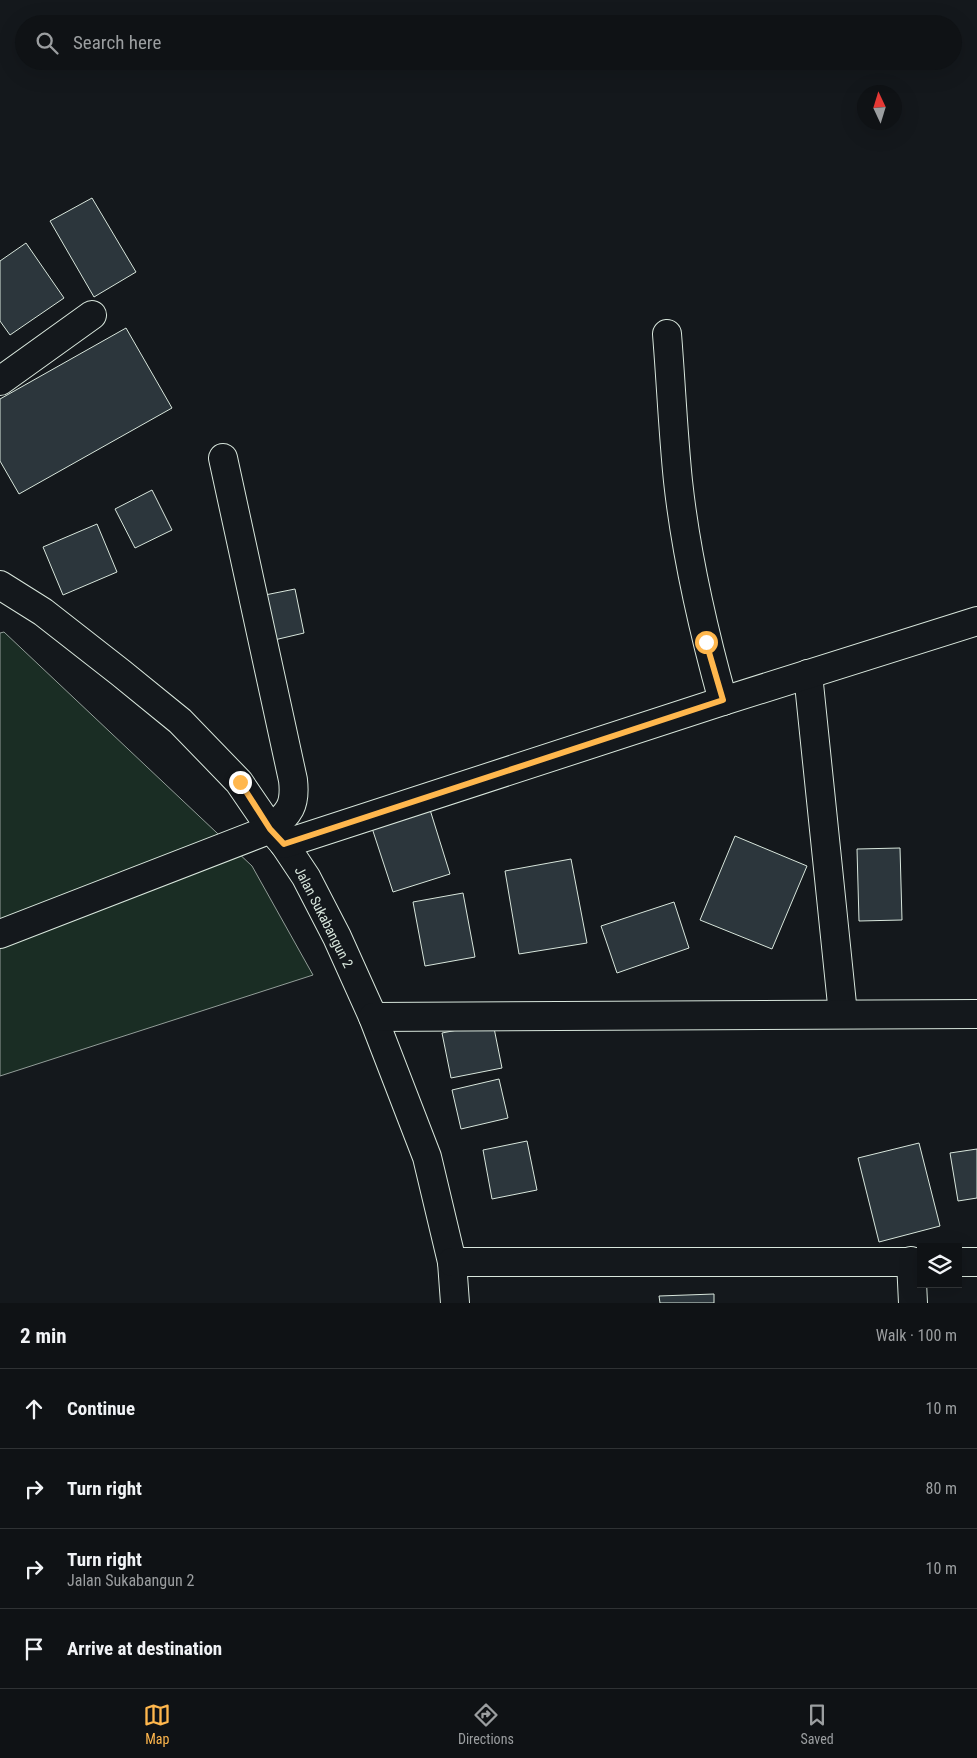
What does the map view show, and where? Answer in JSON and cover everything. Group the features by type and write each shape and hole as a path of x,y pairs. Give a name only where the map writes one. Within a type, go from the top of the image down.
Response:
{"street":[{"path":"0,381 92,316"},
{"path":"667,334 678,483 704,633 723,700"},
{"path":"223,458 293,780 292,806 277,836"},
{"name":"Jalan Sukabangun 2","path":"0,586 43,612 180,721 240,782 306,877 373,1017 427,1157 452,1262 455,1303"},
{"path":"0,934 277,836 977,621"},
{"path":"808,674 843,1014"},
{"path":"373,1017 977,1014"},
{"path":"452,1262 916,1262 913,1303"},
{"path":"962,1262 977,1262"}],"green space":[{"path":"4,632 252,866 313,975 0,1076 0,633"}],"building":[{"path":"92,198 136,272 94,297 50,221"},
{"path":"26,243 64,298 10,335 0,321 0,261"},
{"path":"126,328 172,408 19,494 0,461 0,399"},
{"path":"152,490 172,530 135,548 115,509"},
{"path":"97,524 117,572 63,595 43,547"},
{"path":"295,589 304,633 270,641 260,596"},
{"path":"427,800 450,874 393,892 369,819"},
{"path":"735,836 807,866 772,949 700,920"},
{"path":"900,848 902,920 859,921 857,849"},
{"path":"571,859 587,943 519,954 505,871"},
{"path":"463,893 475,957 425,966 413,902"},
{"path":"674,902 689,948 617,973 601,926"},
{"path":"493,1023 502,1068 451,1078 442,1033"},
{"path":"499,1079 508,1118 461,1129 452,1090"},
{"path":"527,1141 537,1190 492,1199 483,1150"},
{"path":"919,1143 940,1226 879,1242 858,1158"},
{"path":"977,1149 977,1198 958,1201 950,1153"},
{"path":"714,1294 714,1303 660,1303 659,1296"}],"route":[{"path":"240,782 270,829 284,844 723,700 706,642"}]}
